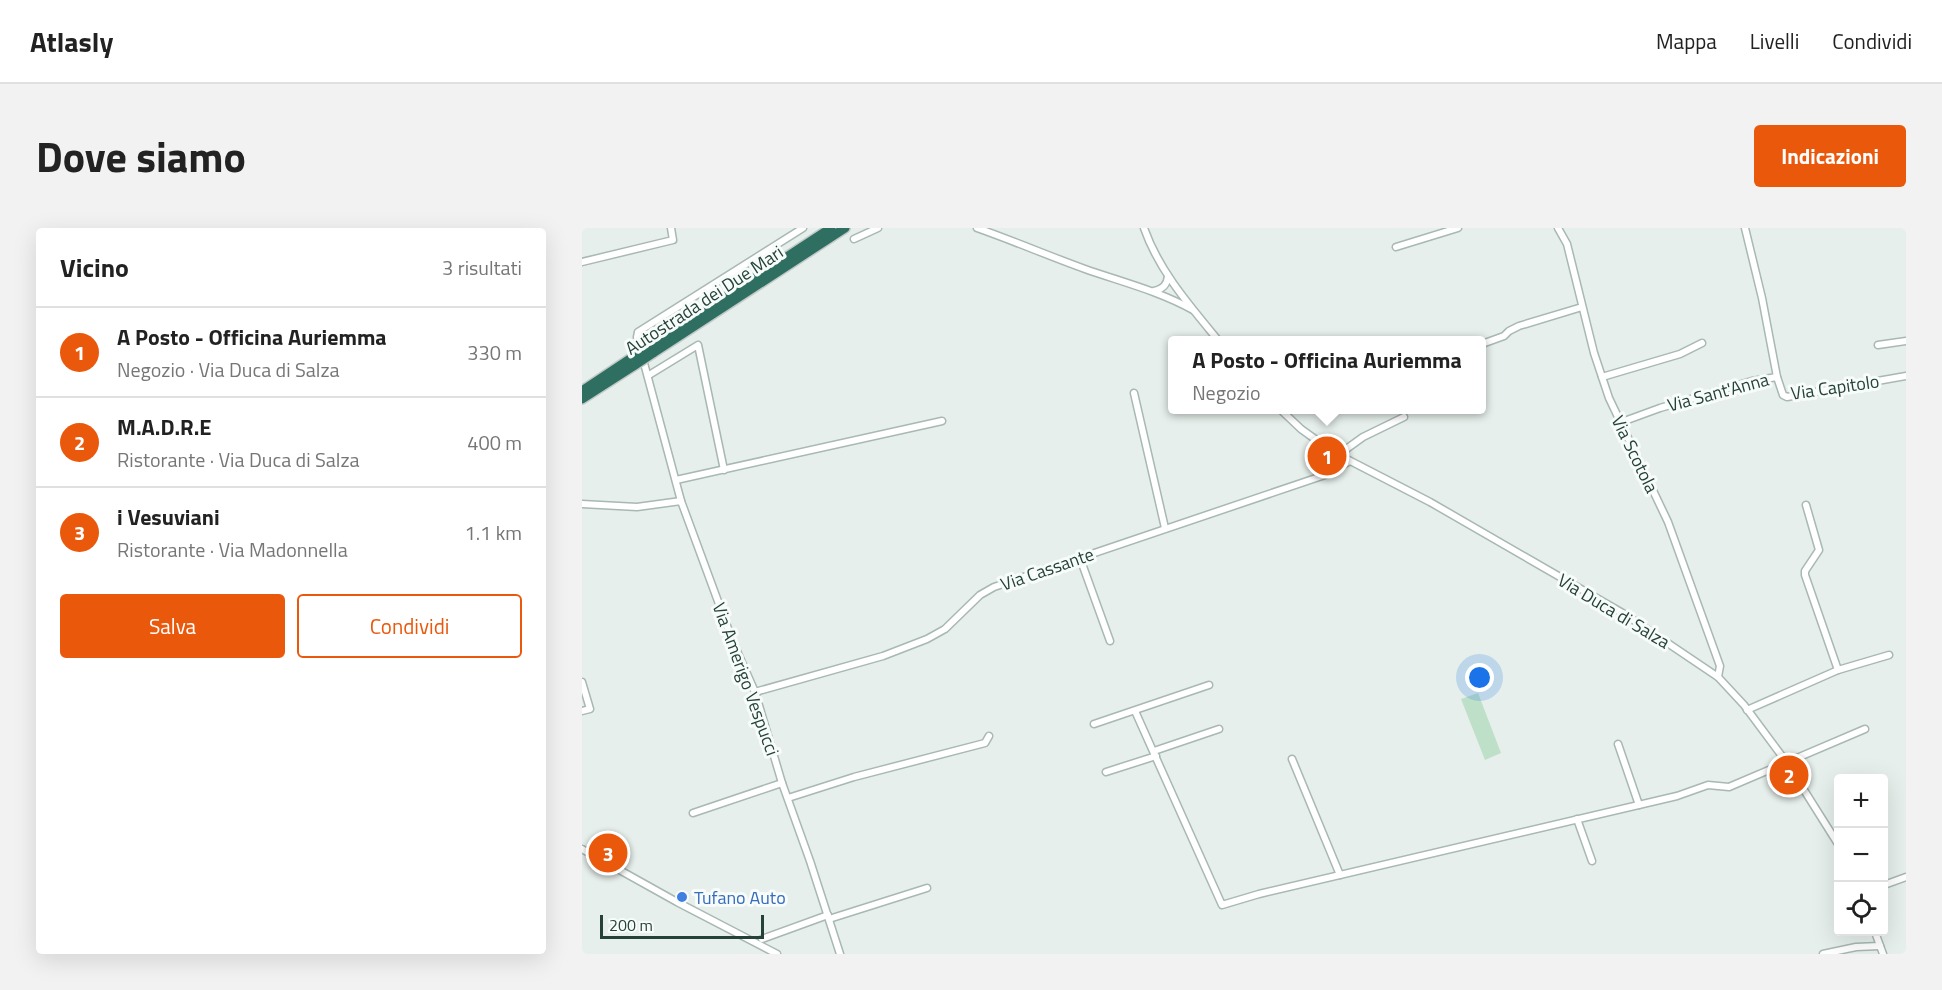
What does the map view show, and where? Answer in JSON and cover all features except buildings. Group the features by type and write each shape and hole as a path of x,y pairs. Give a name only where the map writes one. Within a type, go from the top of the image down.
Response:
{"highway":[{"name":"Autostrada dei Due Mari","path":"652,350 831,228"},
{"name":"Autostrada dei Due Mari","path":"582,391 652,350 844,228"},
{"name":"Autostrada dei Due Mari","path":"582,399 634,361"}],"street":[{"path":"582,262 673,240 671,228"},
{"name":"Via Amerigo Vespucci","path":"803,228 638,332 637,337 681,501 733,642 755,692 782,783 840,954"},
{"path":"854,239 878,228"},
{"path":"977,228 1086,269 1154,291 1193,310"},
{"path":"1144,228 1168,276 1215,336"},
{"path":"1396,247 1458,228"},
{"name":"Via Scotola","path":"1558,228 1567,244 1602,377 1619,423 1668,522 1720,666 1718,677"},
{"name":"Via Sant'Anna","path":"1619,423 1660,408 1752,381 1777,377 1762,298 1745,228"},
{"path":"1154,291 1163,288 1168,276"},
{"path":"1486,343 1504,336 1519,326 1582,307"},
{"path":"1878,345 1906,341"},
{"path":"1602,377 1685,352 1702,343"},
{"path":"649,375 698,345 724,470"},
{"name":"Via Capitolo","path":"1777,377 1782,395 1787,397 1906,376"},
{"path":"1134,393 1166,528"},
{"name":"Via Duca di Salza","path":"1285,414 1301,429 1338,455 1430,502 1626,615 1718,677 1747,710 1787,763 1834,836"},
{"path":"1338,455 1363,437 1404,417"},
{"path":"676,480 942,421"},
{"name":"Via Cassante","path":"755,692 883,656 927,639 945,629 980,595 994,587 1325,475 1350,461"},
{"path":"582,504 637,507 681,501"},
{"path":"1806,505 1819,550 1805,571 1805,575 1838,670"},
{"path":"1080,558 1110,641"},
{"path":"1747,710 1838,670 1889,655"},
{"path":"582,682 590,709 582,711"},
{"path":"1094,724 1209,685"},
{"path":"1135,711 1222,905 1259,894 1677,796 1708,785 1729,787 1866,729"},
{"path":"1106,771 1219,729"},
{"path":"788,798 854,777 985,743 989,736"},
{"path":"1618,744 1639,805"},
{"path":"1292,759 1340,875"},
{"path":"693,813 782,783"},
{"path":"1577,819 1592,861"},
{"path":"582,849 777,954"},
{"path":"1888,884 1906,877"},
{"path":"762,939 927,888"},
{"path":"1876,936 1883,954"},
{"path":"1823,954 1856,947 1880,946"}],"green space":[{"path":"1478,693 1501,753 1485,760 1461,699"}],"place":[{"name":"A Posto - Officina Auriemma","path":"1327,456"},
{"name":"M.A.D.R.E","path":"1789,775"},
{"name":"i Vesuviani","path":"608,853"},
{"name":"Tufano Auto","path":"682,897"}]}
